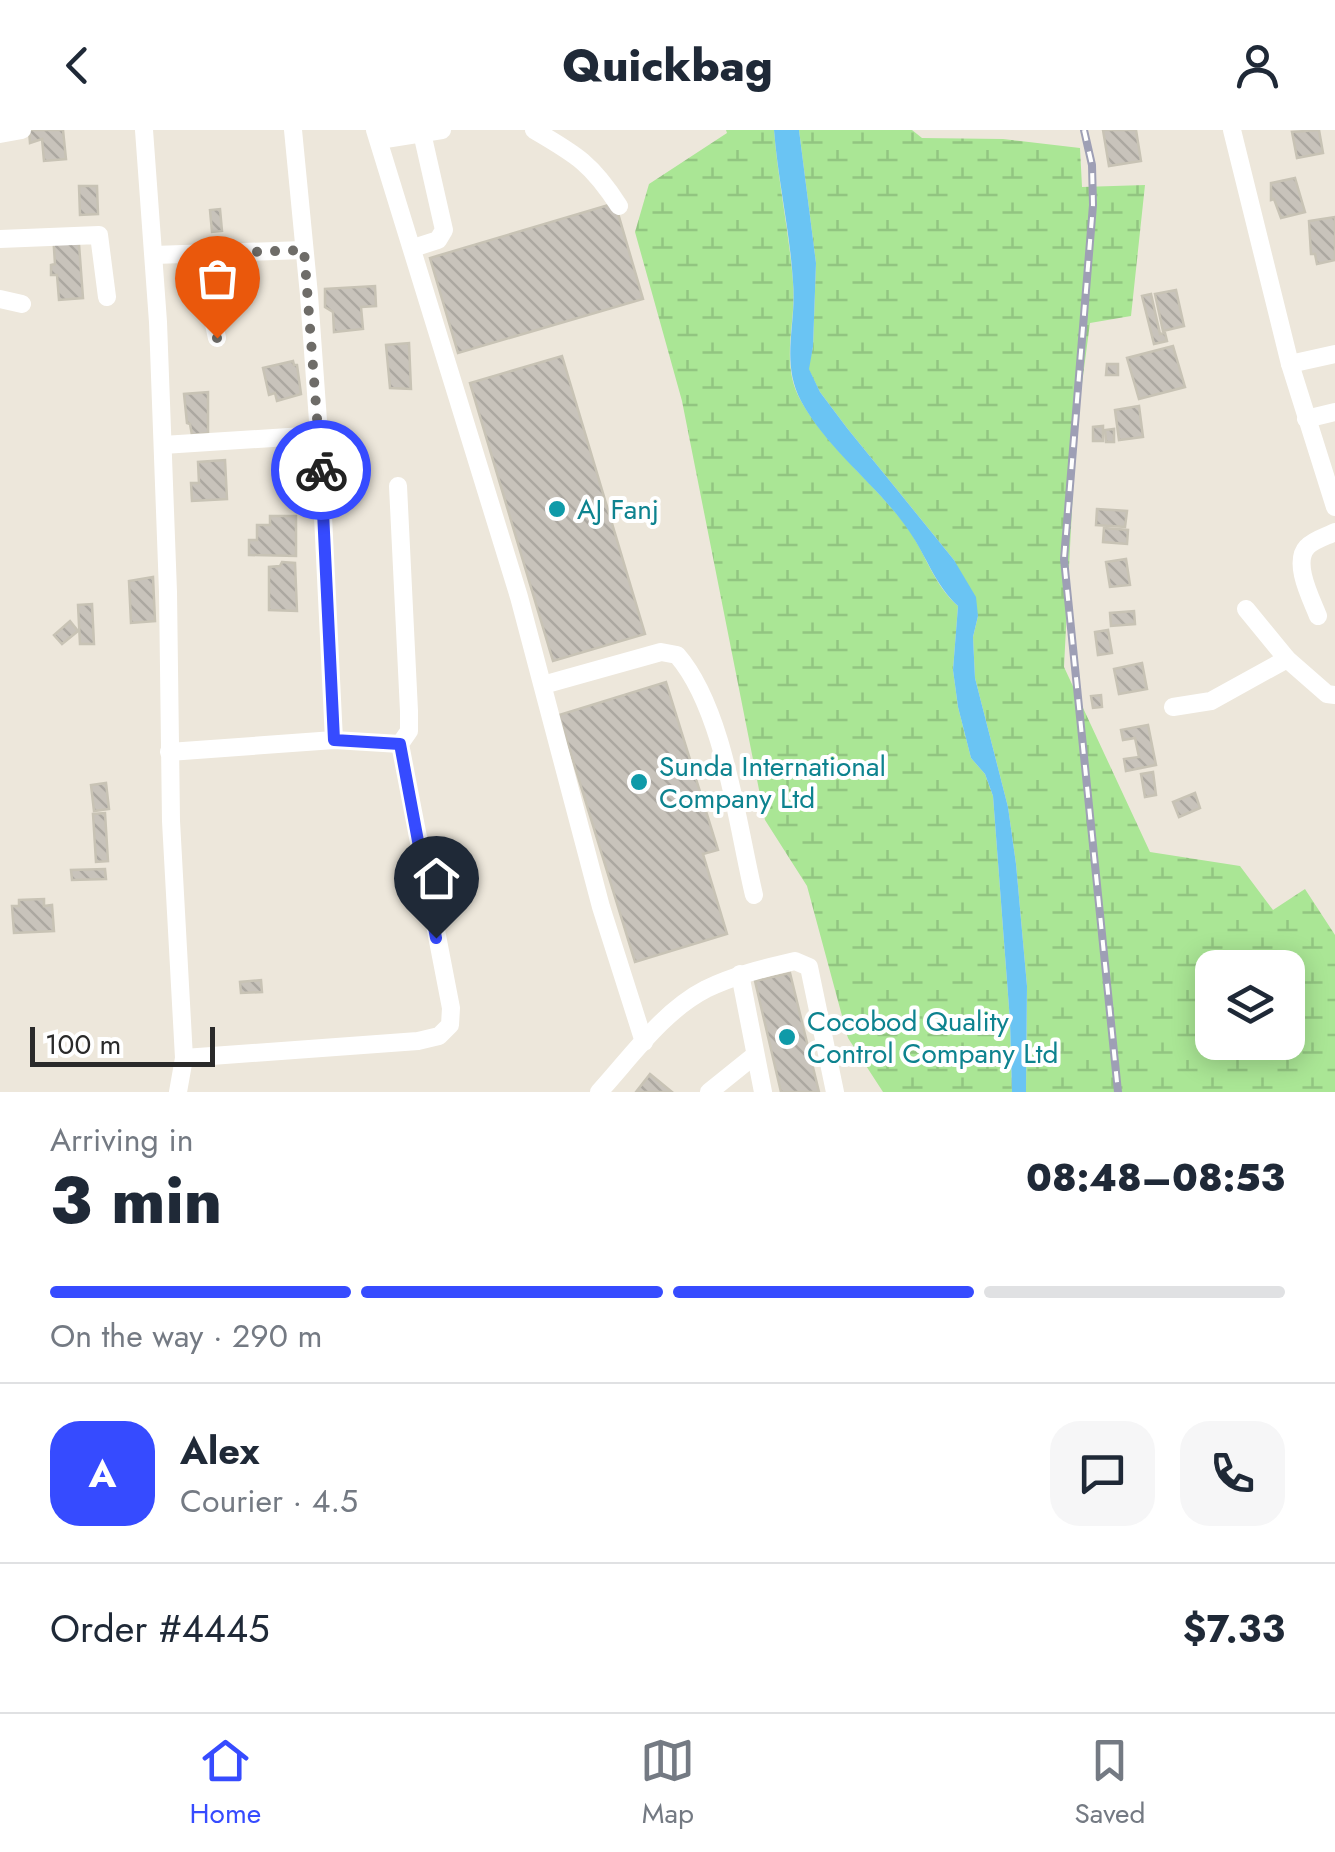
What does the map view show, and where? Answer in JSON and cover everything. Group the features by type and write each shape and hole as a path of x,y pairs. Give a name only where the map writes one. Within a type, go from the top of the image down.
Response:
{"street":[{"path":"0,134 22,130"},
{"path":"144,130 163,446 169,752 184,1058 178,1092"},
{"path":"293,130 318,435 334,740"},
{"path":"442,130 377,135 543,685 601,907 644,1042"},
{"path":"534,130 579,155 600,176 620,206"},
{"path":"1232,130 1290,364 1335,506"},
{"path":"413,248 438,240 444,230 422,133"},
{"path":"0,239 99,235 107,297"},
{"path":"154,256 304,250"},
{"path":"199,254 217,338"},
{"path":"0,299 22,304"},
{"path":"1290,364 1335,354"},
{"path":"1306,419 1335,412"},
{"path":"163,446 318,435"},
{"path":"184,1058 418,1041 439,1036 450,1025 400,744 409,730 409,712 398,486"},
{"path":"1318,616 1306,584 1303,554 1308,545 1335,532"},
{"path":"1246,609 1287,659 1326,694 1335,695"},
{"path":"543,685 661,652 677,655 690,670 712,711 754,895"},
{"path":"1172,706 1211,700 1287,659"},
{"path":"169,752 334,740 400,744"},
{"path":"599,1092 670,1014 702,991 740,974 796,960 809,967 835,1092"},
{"path":"740,974 762,1092"},
{"path":"708,1092 755,1055"}],"green space":[{"path":"726,130 774,130 793,282 791,372 801,401 825,436 909,530 937,580 958,606 953,670 958,707 971,758 985,774 993,796 1012,1092 883,1092 848,1038 807,886 765,820 682,401 635,232 649,184 727,133"},
{"path":"799,130 912,130 922,138 1003,139 1080,148 1082,187 1145,185 1131,316 1090,323 1076,429 1064,667 1150,852 1240,866 1273,910 1305,889 1335,935 1335,1092 1026,1092 1027,986 1016,864 1008,807 975,678 973,637 978,616 954,560 820,392 808,368 813,347 816,263"}],"water":[{"path":"774,130 799,130 816,263 809,369 820,392 954,560 976,597 975,678 1008,807 1016,864 1027,986 1026,1092 1012,1092 993,796 985,774 971,758 958,707 953,670 958,606 896,514 812,419 795,386 790,357 794,298"}],"building":[{"path":"29,130 63,130 66,159 44,161 42,139 30,143"},
{"path":"1103,130 1136,130 1141,161 1109,166"},
{"path":"1319,130 1323,153 1297,158 1292,132"},
{"path":"1295,178 1305,212 1281,218 1274,199 1271,200 1271,183"},
{"path":"79,186 97,186 98,214 80,215"},
{"path":"615,203 643,299 458,353 430,258"},
{"path":"220,209 222,231 212,232 210,210"},
{"path":"1335,217 1335,260 1317,264 1315,254 1311,254 1309,221"},
{"path":"78,231 83,298 59,300 57,275 51,275 51,265 55,264 53,233"},
{"path":"375,286 376,306 361,307 363,329 334,332 333,312 325,307 325,289"},
{"path":"1176,290 1184,326 1163,331 1155,294"},
{"path":"1151,294 1160,334 1165,333 1167,341 1154,344 1142,296"},
{"path":"409,343 411,389 390,388 386,345"},
{"path":"1173,346 1185,387 1139,399 1127,358"},
{"name":"AJ Fanj","path":"562,356 645,634 553,661 470,383"},
{"path":"293,361 301,394 277,401 275,393 269,395 263,368"},
{"path":"1107,364 1118,364 1118,375 1106,375"},
{"path":"208,392 208,433 192,435 184,394"},
{"path":"1139,406 1143,437 1119,440 1115,410"},
{"path":"1103,426 1103,441 1093,441 1093,427"},
{"path":"1114,429 1114,442 1106,442 1105,430"},
{"path":"354,459 355,470 332,472 331,462"},
{"path":"225,460 227,499 192,501 191,483 199,483 198,462"},
{"path":"1097,509 1127,511 1125,527 1096,525"},
{"path":"270,516 296,516 296,556 249,555 249,540 257,540 257,525 270,525"},
{"path":"1104,528 1128,530 1127,544 1103,542"},
{"path":"1126,559 1130,585 1110,587 1106,562"},
{"path":"282,562 295,563 297,611 269,610 269,567 280,566"},
{"path":"153,577 155,621 131,623 129,581"},
{"path":"92,604 94,644 80,644 78,605"},
{"path":"1134,611 1135,624 1111,626 1110,613"},
{"path":"70,621 78,631 62,644 54,635"},
{"path":"1108,630 1112,653 1098,655 1095,632"},
{"path":"1142,663 1147,689 1119,694 1114,669"},
{"name":"Sunda International Company Ltd","path":"666,682 718,850 703,854 727,934 635,962 559,715"},
{"path":"1101,695 1102,707 1093,708 1091,696"},
{"path":"1148,725 1156,765 1126,771 1124,759 1139,757 1135,738 1123,740 1121,730"},
{"path":"1153,772 1156,795 1145,797 1141,774"},
{"path":"106,783 109,809 94,811 91,785"},
{"path":"1195,793 1200,808 1179,817 1173,802"},
{"path":"105,813 108,861 96,862 93,814"},
{"path":"105,869 106,879 72,880 71,870"},
{"path":"44,899 44,906 52,905 54,931 14,933 12,906 19,906 19,900"},
{"name":"Cocobod Quality Control Company Ltd","path":"790,973 819,1092 781,1092 755,981"},
{"path":"261,980 262,992 241,993 240,982"},
{"path":"650,1074 672,1092 636,1092"}],"railway":[{"path":"1084,130 1092,165 1093,205 1064,559 1118,1092"}],"way so far":[{"path":"217,338 199,254 304,250 321,470"}],"place":[{"name":"AJ Fanj","path":"557,509"},
{"name":"Sunda International Company Ltd","path":"639,782"},
{"name":"Cocobod Quality Control Company Ltd","path":"787,1037"}],"route":[{"path":"321,470 334,740 400,744 436,938"}]}
